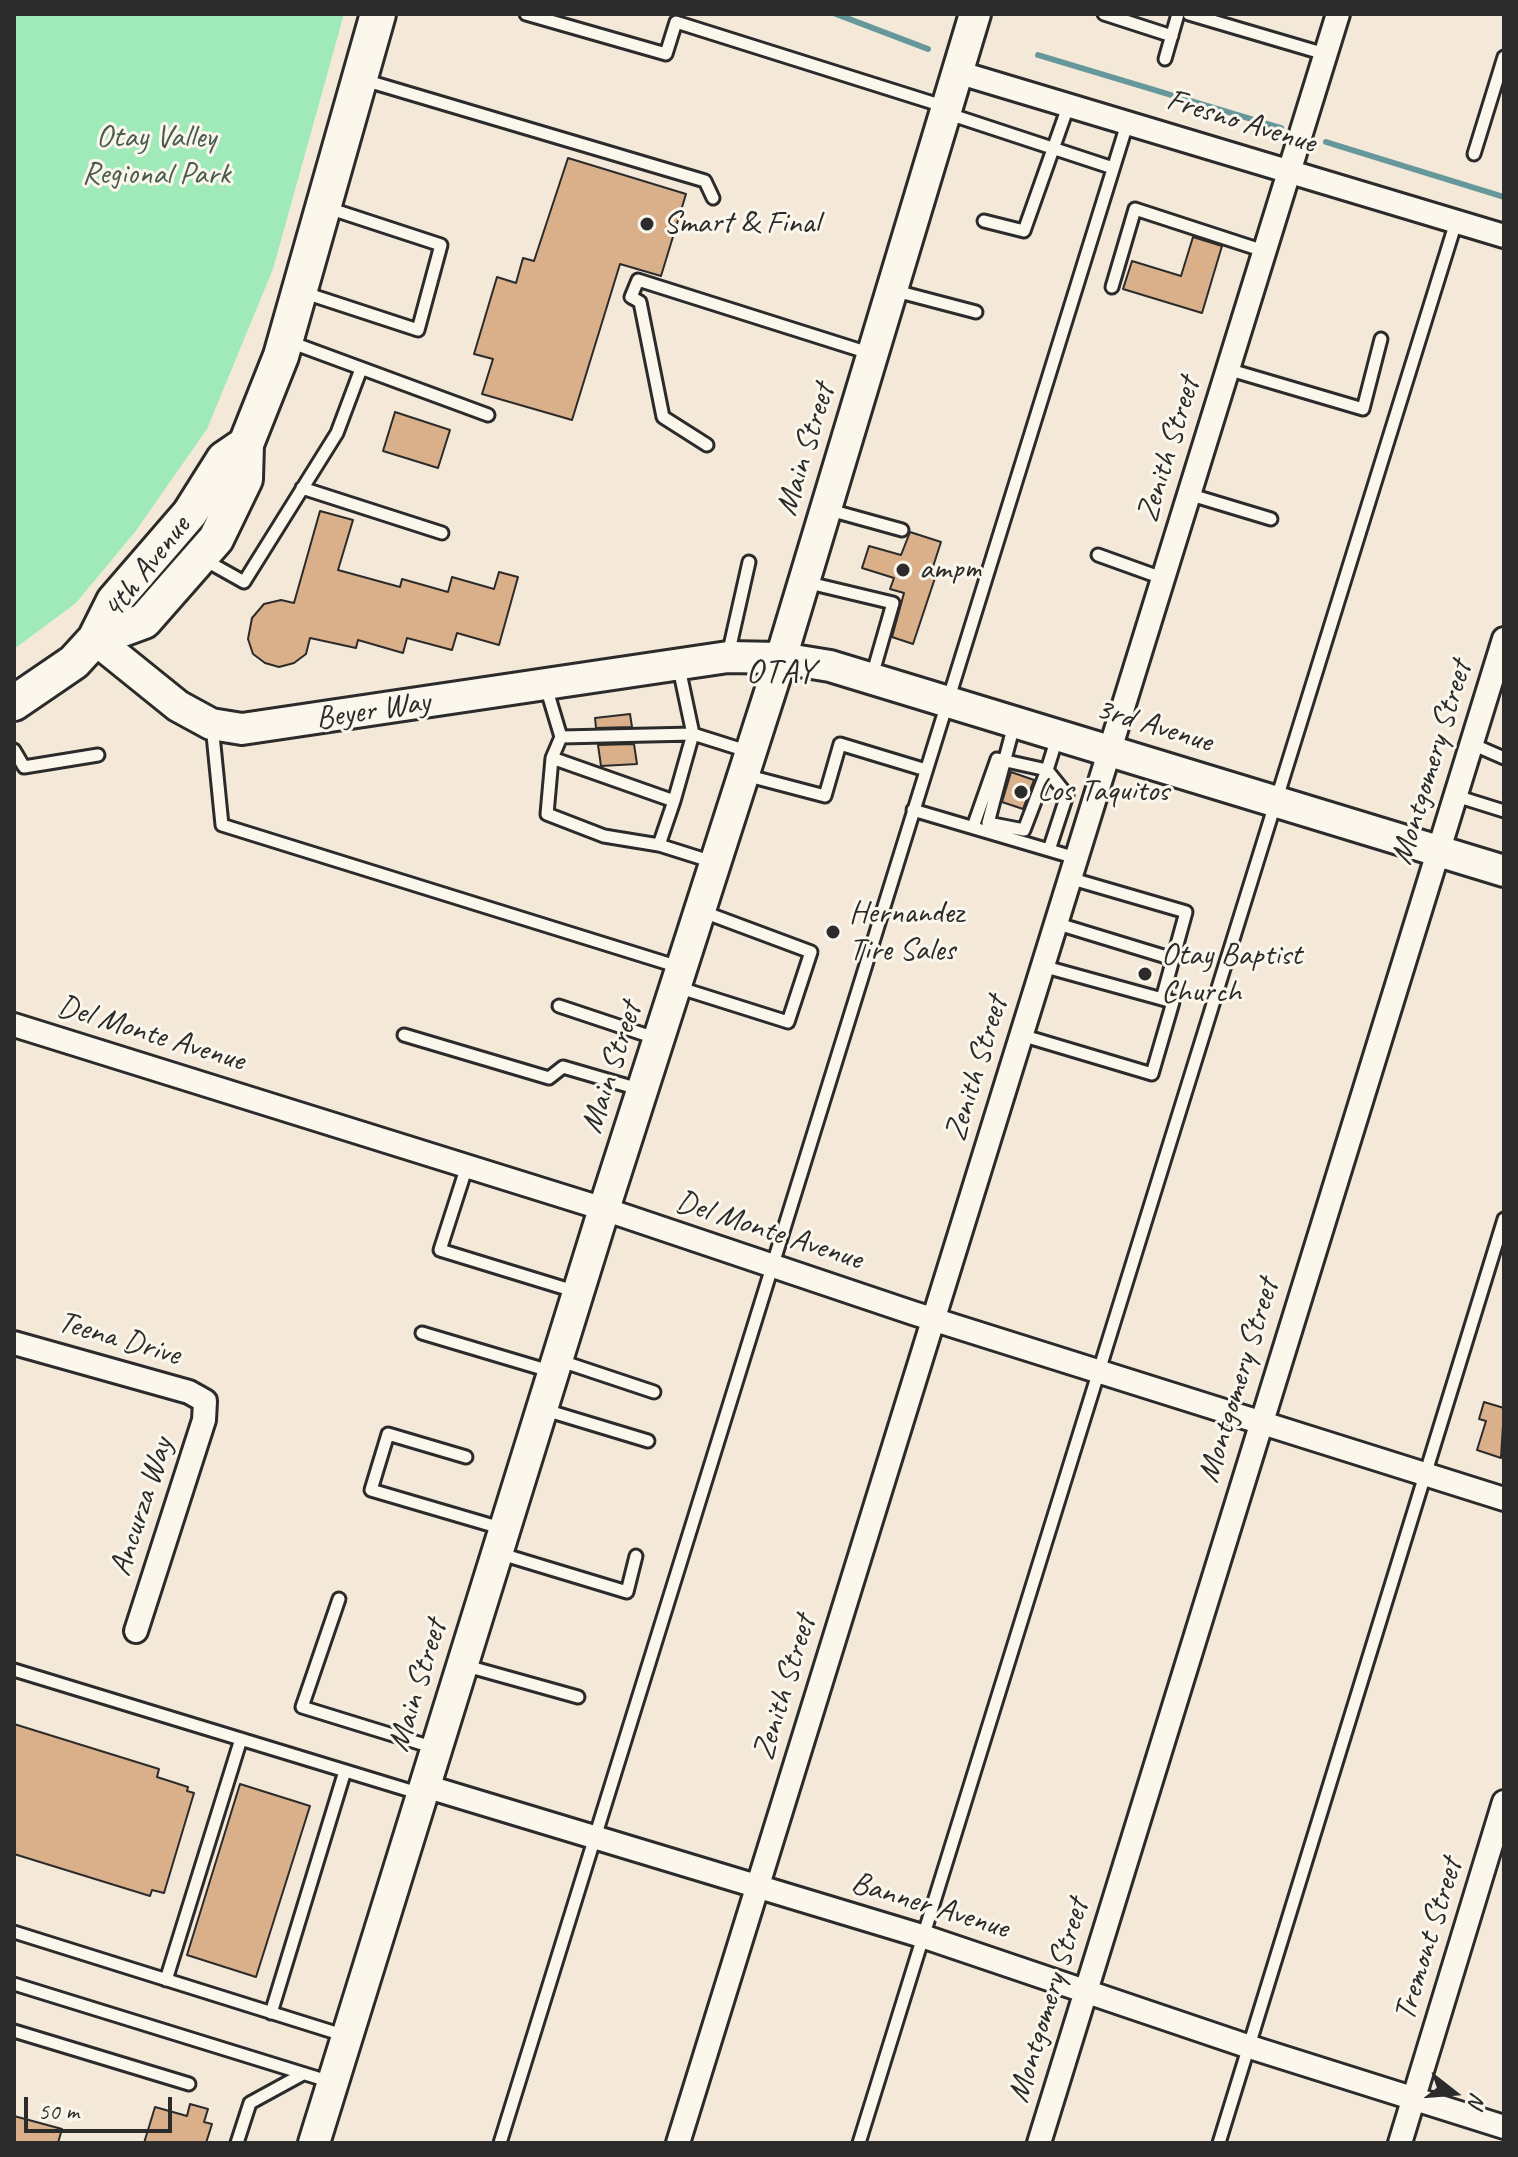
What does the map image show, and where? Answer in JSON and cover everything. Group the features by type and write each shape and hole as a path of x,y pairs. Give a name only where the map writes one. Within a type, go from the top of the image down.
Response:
{"main road":[{"name":"4th Avenue","path":"95,639 144,621 216,539 245,479 246,444 285,341 378,14"},
{"name":"Main Street","path":"314,2143 604,1209 781,658 975,14"},
{"name":"4th Avenue","path":"95,639 114,601 190,513 224,459 246,444"},
{"path":"14,703 74,662 95,639"},
{"name":"Beyer Way","path":"95,639 178,706 211,724 242,729 678,663 728,657 781,658"},
{"name":"3rd Avenue","path":"781,658 830,666 948,700 1504,871"}],"street":[{"name":"Zenith Street","path":"678,2143 1338,14"},
{"name":"Fresno Avenue","path":"957,72 1504,236"},
{"name":"Montgomery Street","path":"1039,2143 1260,1420 1504,639"},
{"name":"Del Monte Avenue","path":"14,1025 604,1209 933,1319 1504,1499"},
{"name":"Teena Drive","path":"14,1343 189,1392 205,1401"},
{"name":"Ancurza Way","path":"136,1631 204,1420 205,1401"},
{"name":"Banner Avenue","path":"423,1790 596,1836 925,1937 1250,2047 1504,2127"},
{"name":"Tremont Street","path":"1400,2143 1504,1802"}],"lane":[{"path":"526,14 666,54 676,22 1113,168"},
{"path":"1104,14 1172,36"},
{"path":"1165,59 1178,14"},
{"path":"1189,14 1325,54"},
{"path":"1474,154 1504,57"},
{"path":"360,79 705,181 713,198"},
{"path":"984,221 1024,231 1056,149 1069,104"},
{"path":"500,2143 775,1267 913,810 1128,121"},
{"path":"300,291 418,330 441,245 325,207"},
{"path":"1112,287 1135,209 1264,251"},
{"path":"859,2143 1456,222"},
{"path":"707,445 663,417 640,302 631,297 638,280 872,354"},
{"path":"892,289 976,312"},
{"path":"1227,369 1363,409 1381,339"},
{"path":"285,341 488,415"},
{"path":"200,557 244,582 337,433 361,369"},
{"path":"302,488 442,533"},
{"path":"1188,494 1271,519"},
{"path":"826,509 902,530"},
{"path":"1098,555 1162,578"},
{"path":"728,657 749,562"},
{"path":"804,582 893,603 872,678"},
{"path":"659,845 693,734 678,663"},
{"path":"545,683 561,737 552,758 547,814 604,836 659,845 715,863"},
{"path":"1015,721 988,823 1024,830 1058,734"},
{"path":"211,724 222,825 678,977 788,1022 811,952 700,910"},
{"path":"561,737 693,734 747,763 825,796 840,744 926,770"},
{"path":"1472,744 1504,758"},
{"path":"14,750 19,770 98,755"},
{"path":"552,758 674,801"},
{"path":"973,827 997,759 1047,770 1067,795 1049,850"},
{"path":"1456,796 1502,811 1504,797"},
{"path":"913,810 1049,850 1072,868 1186,912 1162,999"},
{"path":"1055,923 1173,959"},
{"path":"1021,1035 1152,1074 1173,1002 1042,966"},
{"path":"559,1006 659,1039"},
{"path":"404,1035 549,1078 563,1067 642,1090"},
{"path":"467,1166 440,1250 578,1293"},
{"path":"1219,2143 1504,1219"},
{"path":"422,1333 654,1392"},
{"path":"542,1409 648,1441"},
{"path":"466,1457 388,1434 371,1490 627,1592 636,1556"},
{"path":"339,1599 302,1707 436,1748"},
{"path":"462,1665 578,1697"},
{"path":"14,1670 345,1771 423,1790"},
{"path":"166,1980 241,1739"},
{"path":"271,2013 345,1771"},
{"path":"14,1932 347,2036"},
{"path":"14,1984 333,2082"},
{"path":"14,2031 189,2084"},
{"path":"237,2143 250,2103 303,2074"}],"green space":[{"name":"Otay Valley Regional Park","path":"14,14 344,14 273,269 207,429 135,532 76,603 14,649"}],"building":[{"path":"568,158 686,194 661,276 620,264 572,420 482,394 493,359 474,354 497,277 516,283 523,258 534,261"},
{"path":"1193,237 1222,246 1202,313 1123,289 1132,261 1181,276"},
{"path":"395,412 450,430 438,468 383,451"},
{"path":"320,511 353,520 338,570 400,587 402,579 448,592 452,577 494,589 499,572 518,577 499,645 457,633 452,650 407,638 403,653 358,640 356,648 310,638 306,654 294,663 279,667 265,663 253,654 248,639 252,618 264,604 281,600 294,603"},
{"path":"910,532 941,542 930,576 935,578 913,644 892,637 904,593 890,589 894,578 862,568 869,546 901,555"},
{"path":"630,714 632,727 596,728 595,718"},
{"path":"634,744 637,764 601,766 598,745"},
{"name":"Los Taquitos","path":"1011,772 1034,780 1023,809 1002,802"},
{"path":"1484,1402 1504,1408 1501,1458 1477,1450 1486,1421 1479,1419"},
{"path":"14,1724 159,1769 157,1777 188,1787 187,1791 194,1793 164,1893 152,1890 150,1896 14,1854"},
{"path":"240,1784 310,1806 256,1977 187,1955"},
{"path":"190,2104 208,2109 204,2122 212,2124 206,2143 144,2143 155,2107 187,2116"},
{"path":"14,2116 62,2129 58,2143 14,2143"}],"waterway":[{"path":"836,14 928,49"},
{"path":"1038,55 1281,128"},
{"path":"1326,142 1504,197"}],"place":[{"name":"Smart & Final","path":"647,224"},
{"name":"ampm","path":"903,570"},
{"name":"Los Taquitos","path":"1021,792"},
{"name":"Hernandez Tire Sales","path":"833,932"},
{"name":"Otay Baptist Church","path":"1145,974"}],"district":[{"name":"OTAY","path":"781,673"}]}
